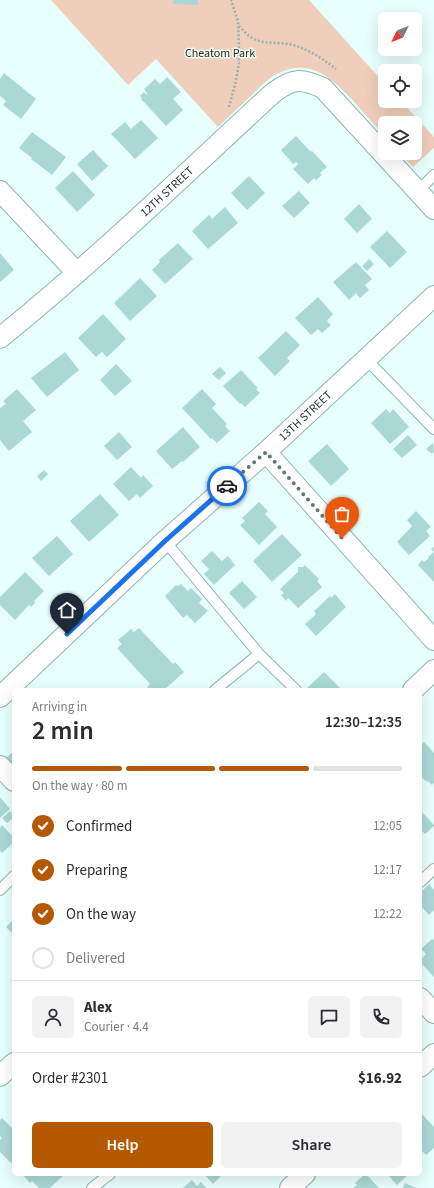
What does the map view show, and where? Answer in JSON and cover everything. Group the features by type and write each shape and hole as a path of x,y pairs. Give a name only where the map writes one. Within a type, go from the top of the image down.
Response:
{"street":[{"name":"12TH STREET","path":"0,338 77,273 284,84 296,81 309,82 323,88 434,209"},
{"path":"0,191 77,273"},
{"name":"13TH STREET","path":"0,697 165,541 266,452 434,296"},
{"path":"266,452 434,640"},
{"path":"415,688 434,670"},
{"path":"0,766 12,779"},
{"path":"422,1000 434,1013"},
{"path":"422,1065 434,1054"},
{"path":"0,1076 12,1065"},
{"path":"290,1188 303,1176"}],"lane":[{"path":"418,191 434,175"},
{"path":"366,359 434,429"},
{"path":"165,541 259,654 294,688"},
{"path":"217,688 259,654"},
{"path":"422,880 434,869"},
{"path":"0,890 12,878"},
{"path":"92,1188 107,1176"}],"path":[{"path":"228,109 235,85 238,64 239,26 230,0"},
{"path":"239,26 248,36 256,40 280,42 306,50 317,55 336,70"}],"green space":[{"name":"Cheatom Park","path":"51,0 309,0 378,76 378,108 407,108 415,116 378,116 378,128 348,95 331,80 312,70 301,68 290,69 271,78 218,127 156,59 128,85"},
{"name":"Cheatom Park","path":"422,124 434,137 434,148 422,159"},
{"name":"Cheatom Park","path":"406,160 421,160 413,167"}],"building":[{"path":"173,0 198,0 198,5 173,4"},
{"path":"4,73 36,99 21,119 3,105 6,101 0,96 0,79"},
{"path":"167,77 181,92 173,99 183,110 166,126 141,99 142,98 140,96 144,92 146,95 147,93 144,89 155,79 160,84"},
{"path":"141,120 158,138 135,159 111,134 125,122 131,129"},
{"path":"32,132 66,157 52,175 19,148"},
{"path":"296,136 327,167 320,173 322,175 316,180 314,178 308,184 293,169 298,164 296,162 293,164 281,150"},
{"path":"93,150 108,166 92,181 77,164"},
{"path":"73,171 95,195 77,212 55,188"},
{"path":"249,176 265,193 247,210 231,193"},
{"path":"299,191 310,203 294,218 282,206"},
{"path":"359,204 372,219 357,233 344,219"},
{"path":"225,207 238,223 208,249 192,231 209,215 212,219"},
{"path":"387,231 407,252 390,268 370,247"},
{"path":"178,243 193,259 165,284 152,270 160,262 159,260"},
{"path":"0,253 14,270 0,282"},
{"path":"369,259 374,264 367,271 362,266"},
{"path":"356,262 372,279 365,285 369,290 360,298 356,293 349,300 333,282"},
{"path":"140,278 157,296 130,321 114,303"},
{"path":"318,297 333,314 327,321 331,325 322,333 318,329 311,335 295,318"},
{"path":"103,314 126,339 107,357 102,352 96,357 78,338"},
{"path":"286,331 300,345 287,358 290,361 275,376 258,358"},
{"path":"65,352 79,370 47,397 31,378"},
{"path":"116,364 132,381 115,396 100,380"},
{"path":"220,367 226,373 219,380 212,374"},
{"path":"241,370 258,388 256,389 260,393 245,407 241,403 240,404 223,386"},
{"path":"17,389 36,410 23,421 32,432 9,451 0,440 0,408 6,404 3,401"},
{"path":"202,389 216,404 212,408 227,424 225,426 230,431 217,443 212,438 211,439 182,408"},
{"path":"386,409 390,413 393,409 409,427 390,444 371,423"},
{"path":"183,427 200,447 183,462 182,461 172,469 156,451"},
{"path":"119,432 132,447 117,460 104,446"},
{"path":"408,435 417,445 402,458 393,449"},
{"path":"433,443 434,452 432,454 426,449"},
{"path":"327,444 349,469 331,486 308,461"},
{"path":"131,467 141,478 143,475 153,486 140,498 137,494 129,501 113,484"},
{"path":"44,470 48,474 41,481 37,476"},
{"path":"100,494 119,515 89,542 70,521"},
{"path":"259,502 268,511 265,514 277,527 259,545 240,525 245,521 242,518"},
{"path":"416,511 431,527 426,531 430,536 409,555 397,542 412,526 407,520"},
{"path":"282,534 302,555 272,582 253,561"},
{"path":"57,536 73,554 49,576 32,558"},
{"path":"212,551 222,561 228,556 235,565 214,585 204,574 209,569 201,561"},
{"path":"434,552 434,582 418,565 422,560 424,562 429,558 428,557"},
{"path":"305,565 319,579 317,581 322,587 298,608 288,598 286,601 281,595 284,593 280,589 298,572 298,567 303,567"},
{"path":"25,572 44,591 34,601 35,603 31,607 29,605 15,620 0,605 0,597"},
{"path":"242,581 257,597 244,609 229,593"},
{"path":"181,584 188,591 191,588 202,599 199,603 208,611 195,623 187,615 183,618 165,596 176,585 178,586"},
{"path":"335,594 346,607 316,636 305,624 316,614 314,611 330,596 331,598"},
{"path":"139,628 173,664 175,662 184,672 166,688 148,688 147,687 150,684 117,648 122,644 118,640 131,629 134,632"},
{"path":"324,672 340,688 307,688"},
{"path":"424,742 434,753 434,783 432,785 428,781 427,782 422,778 422,744"},
{"path":"12,753 12,767 5,759"},
{"path":"0,797 10,809 0,818"},
{"path":"10,811 12,814 12,819 7,823 2,818"},
{"path":"422,812 434,825 425,834 422,831"},
{"path":"2,825 12,836 12,844 2,853 0,851 0,828"},
{"path":"429,884 434,890 434,910 429,915 422,907 422,891"},
{"path":"12,921 12,933 6,927"},
{"path":"432,939 434,940 434,977 422,964 422,958 426,954 422,948"},
{"path":"422,1114 434,1127 434,1148 426,1155 422,1151"},
{"path":"2,1118 12,1128 12,1164 0,1152 0,1140 2,1138 0,1136 0,1120"},
{"path":"24,1176 63,1176 50,1188 39,1188 32,1181 30,1183"},
{"path":"206,1176 221,1176 213,1184"},
{"path":"363,1176 368,1176 379,1188 353,1188 357,1185 355,1183"},
{"path":"389,1176 407,1176 397,1185"},
{"path":"192,1180 197,1186 201,1182 206,1188 183,1188"},
{"path":"405,1183 416,1188 403,1188"}],"way so far":[{"path":"227,486 266,452 342,538"}],"route":[{"path":"67,634 165,541 227,486"}]}
